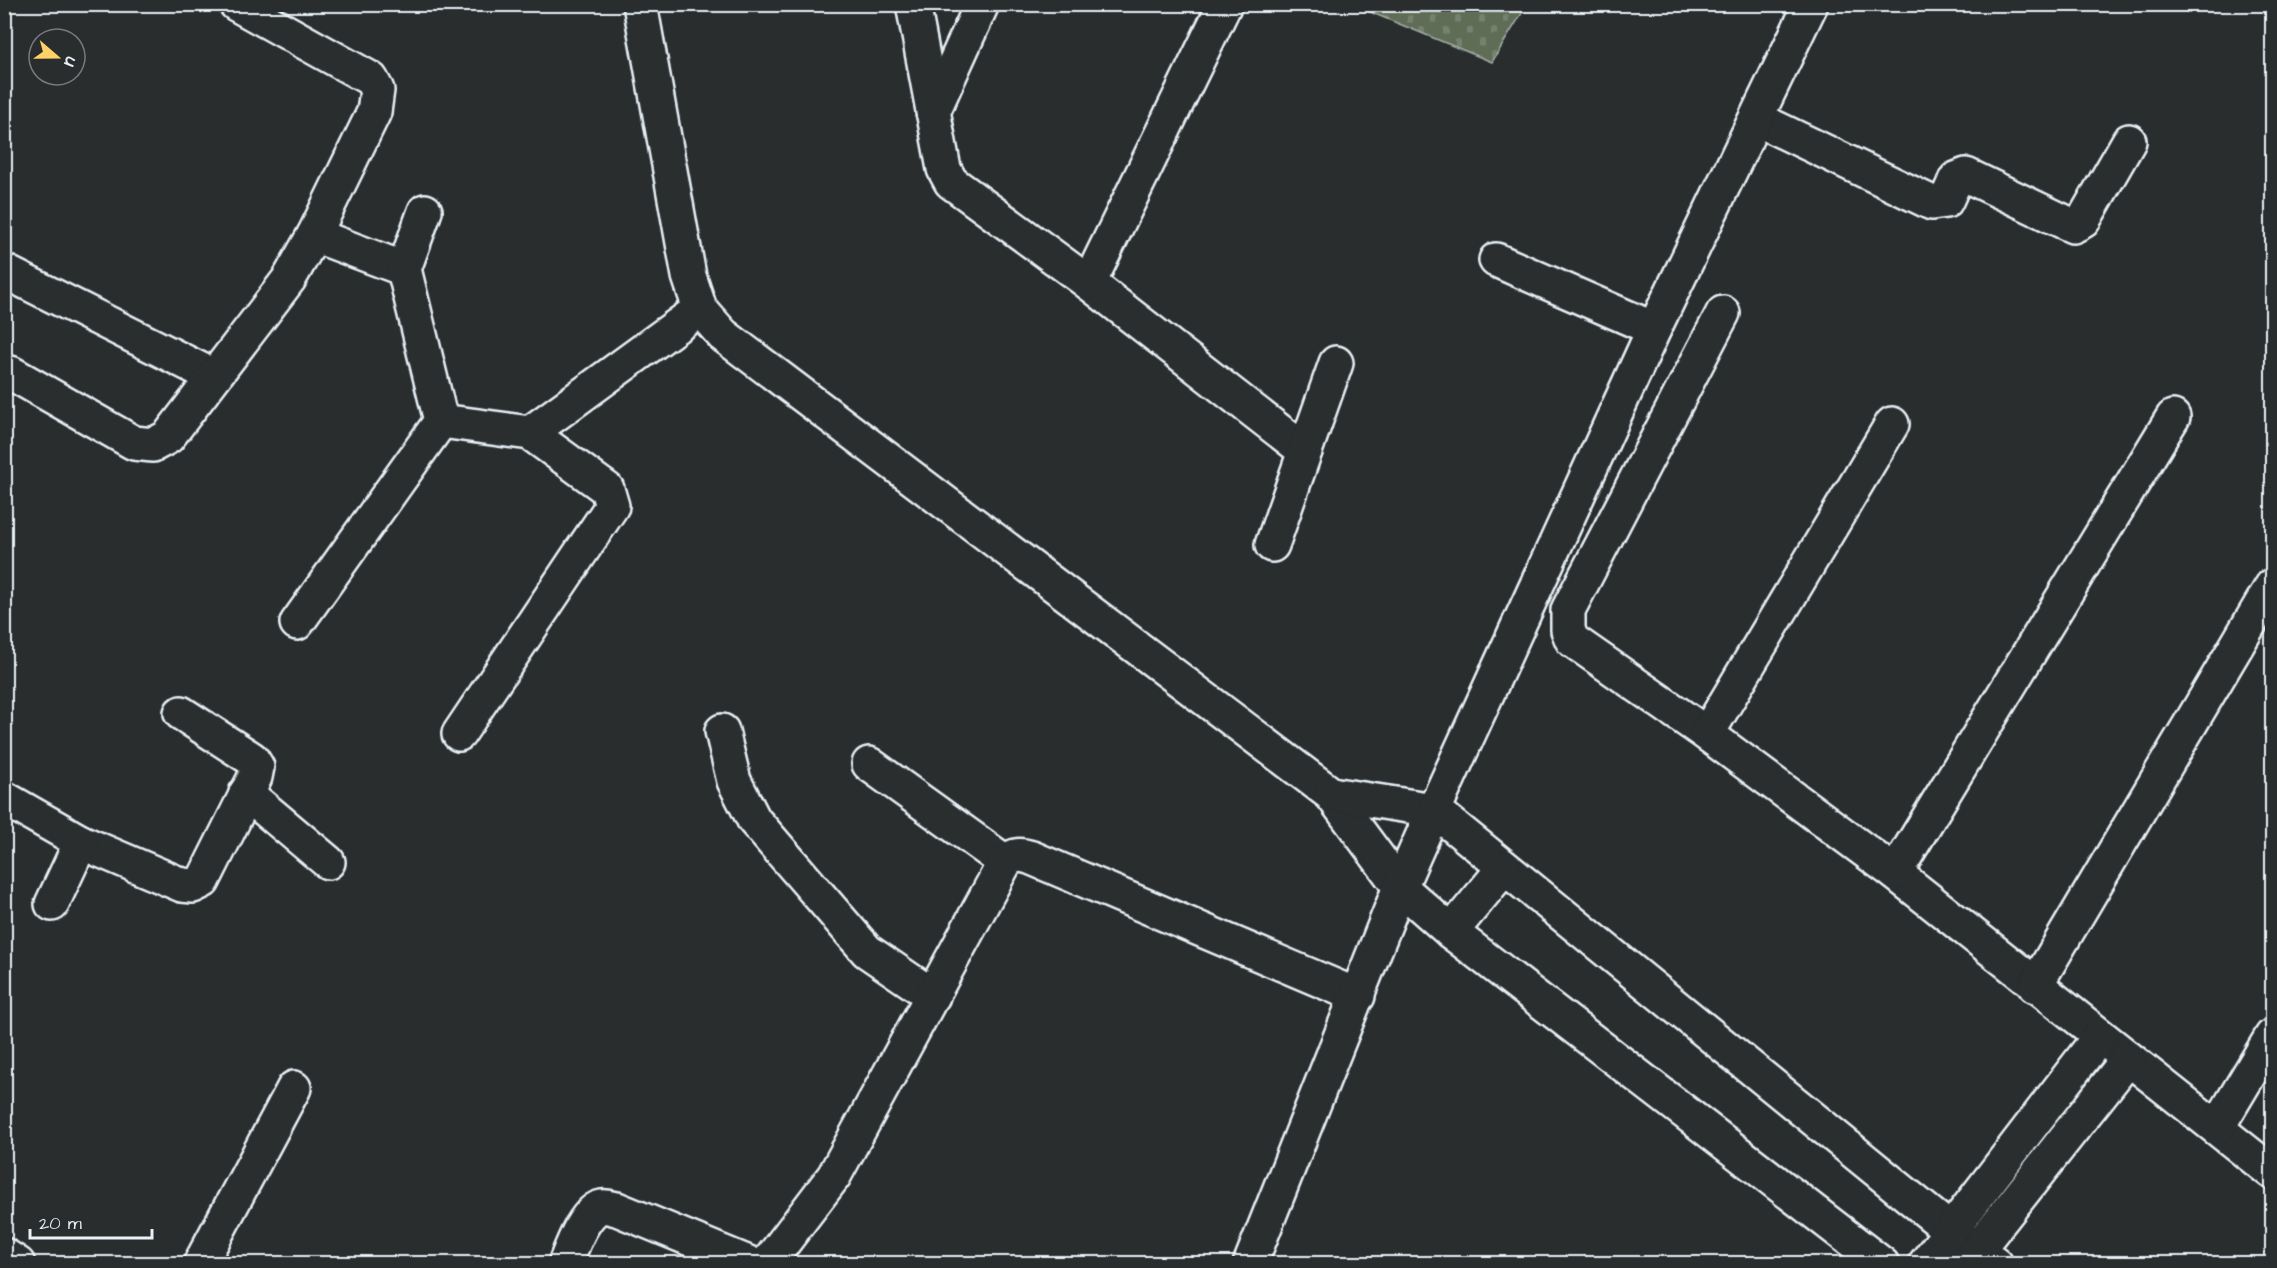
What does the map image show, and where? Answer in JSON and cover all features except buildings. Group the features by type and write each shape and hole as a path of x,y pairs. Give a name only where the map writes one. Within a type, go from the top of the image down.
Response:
{"street":[{"path":"11,373 134,443 153,446 168,437 289,279 314,235 374,112 377,90 371,79 236,4"},
{"path":"640,4 689,276 700,309 723,335 1331,794 1400,887 1452,932 1882,1263"},
{"path":"913,4 944,169 951,182 1089,283 1305,452"},
{"path":"933,112 982,4"},
{"path":"1089,283 1226,4"},
{"path":"1250,1263 1400,887 1434,810 1654,329 1811,4"},
{"path":"1757,119 1932,203 1946,201 1956,179 1966,175 2073,226 2083,221 2129,141"},
{"path":"297,623 441,421 404,269 425,212"},
{"path":"314,235 404,269"},
{"path":"1496,260 1654,329"},
{"path":"4,271 213,376"},
{"path":"530,433 700,309"},
{"path":"1723,313 1568,609 1566,620 1572,640 1707,734 1895,873 2272,1172"},
{"path":"1272,544 1336,363"},
{"path":"1895,873 2173,417"},
{"path":"441,421 530,433 607,489 612,506 459,734"},
{"path":"1707,734 1892,424"},
{"path":"2036,986 2272,586"},
{"path":"4,798 81,842 182,885 193,886 203,881 255,777 256,767 252,759 181,713"},
{"path":"722,731 734,781 754,819 867,951 933,996"},
{"path":"869,764 1005,862"},
{"path":"246,793 328,862"},
{"path":"1331,794 1434,810 1950,1230 1980,1259 2128,1059"},
{"path":"52,904 81,842"},
{"path":"767,1263 834,1176 1005,862 1012,856 1032,858 1358,996"},
{"path":"1452,932 1504,868"},
{"path":"1925,1263 2100,1036"},
{"path":"2217,1128 2272,1036"},
{"path":"200,1263 294,1088"},
{"path":"565,1263 579,1230 600,1207 617,1209 752,1263"},
{"path":"4,1255 18,1263"}],"green space":[{"path":"1353,5 1527,5 1492,62"}]}
